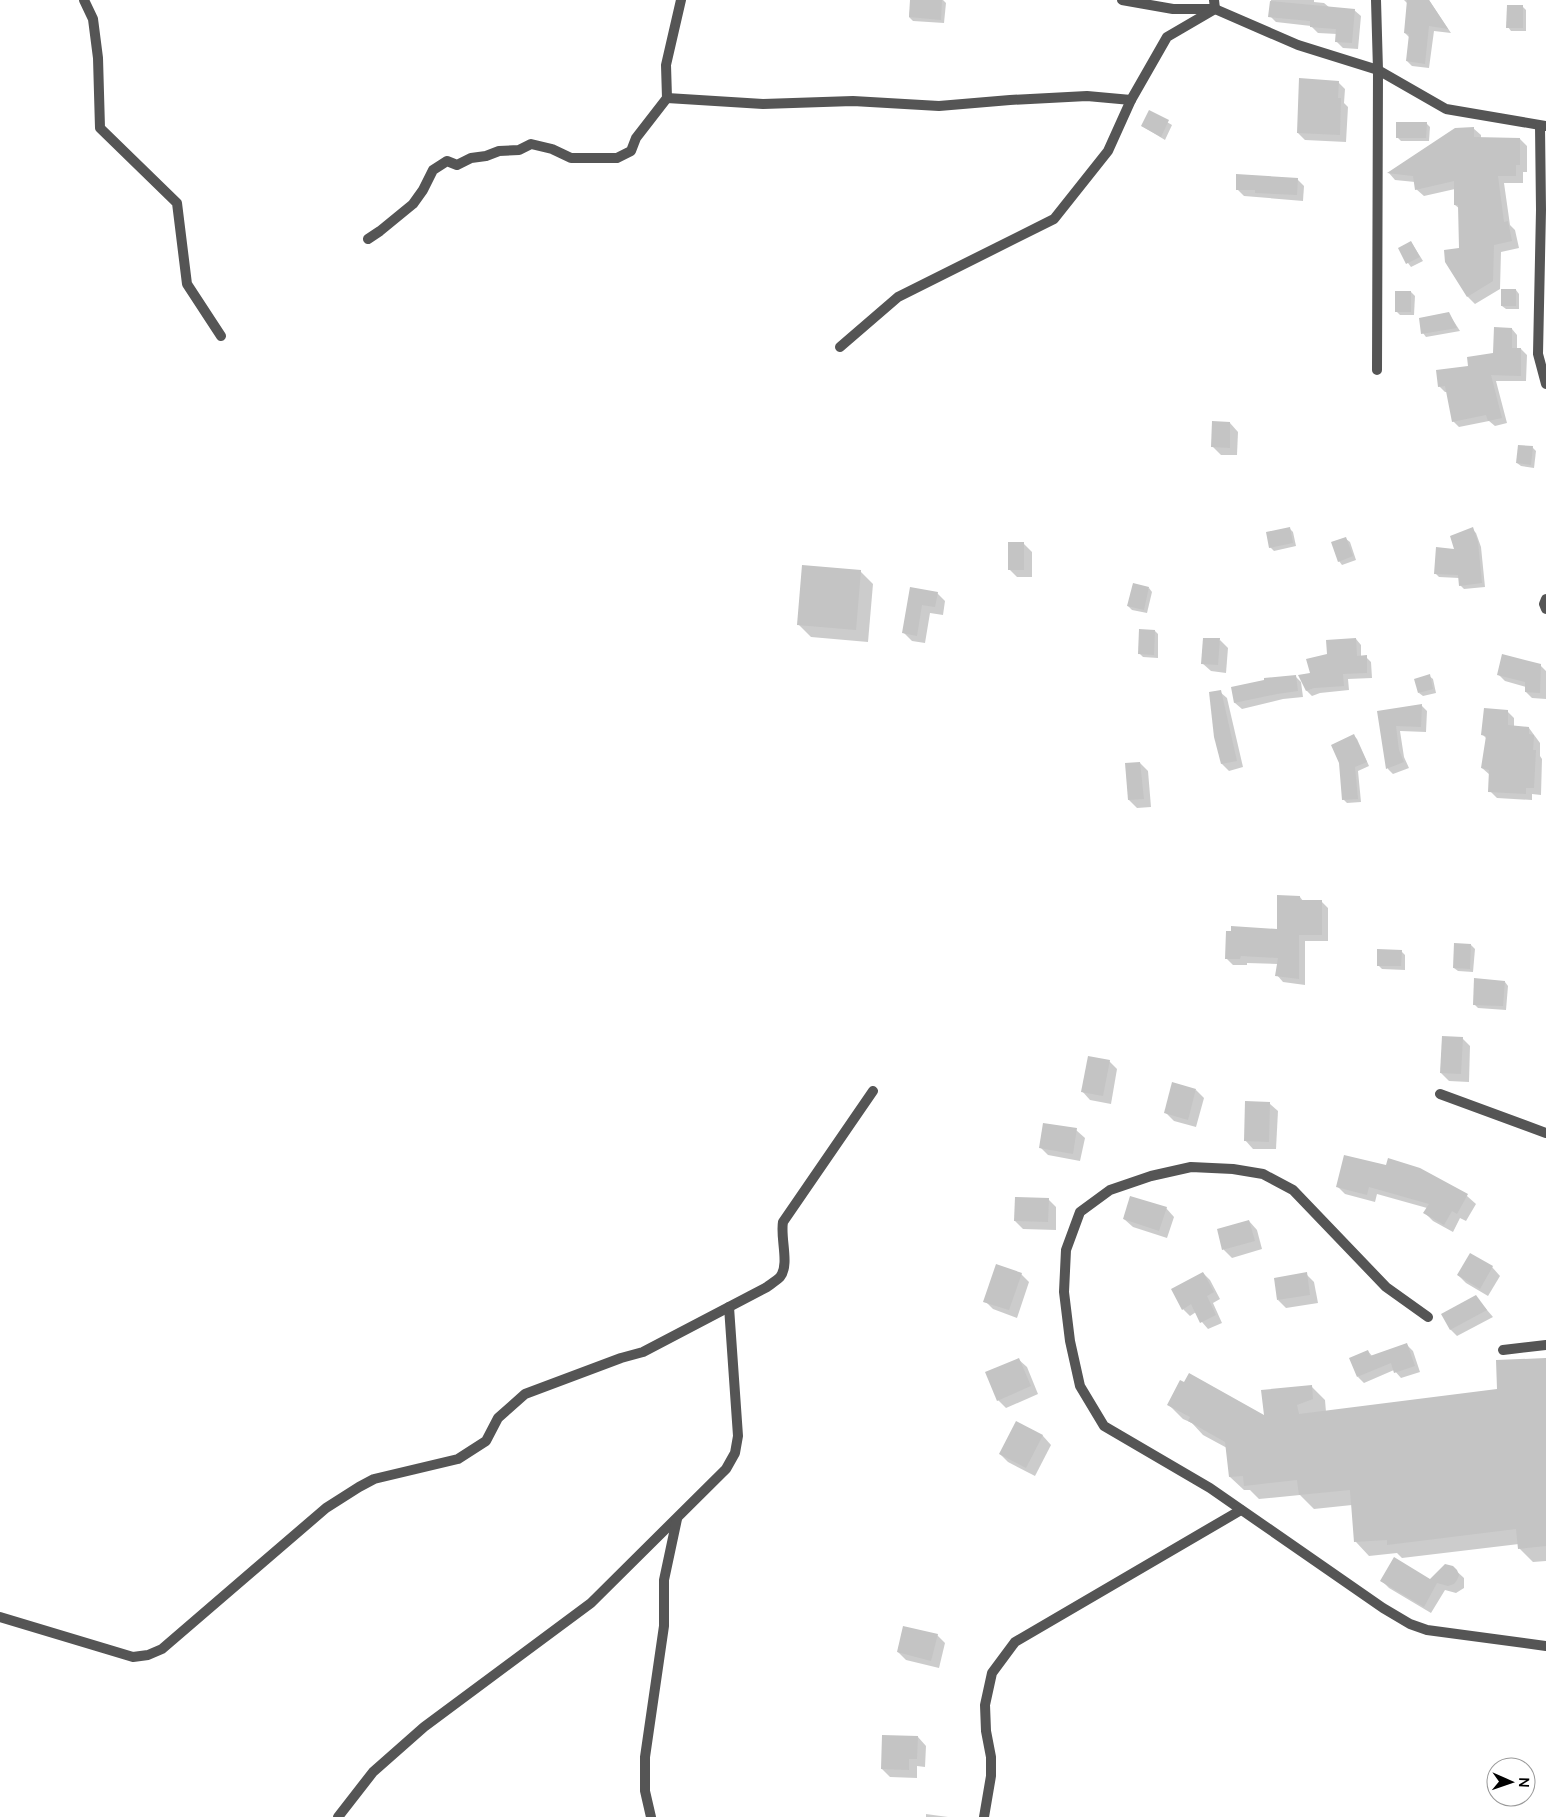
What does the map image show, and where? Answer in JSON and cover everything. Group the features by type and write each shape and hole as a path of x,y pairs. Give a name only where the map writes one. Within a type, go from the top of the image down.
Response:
{"street":[{"path":"84,0 93,19 98,58 100,128 177,203 187,284 221,336"},
{"path":"368,239 412,204 423,190 433,170 446,161 457,165 471,158 486,156 499,151 519,150 531,144 552,149 571,158 617,158 631,151 636,138 667,98 666,65 681,0"},
{"path":"1122,0 1173,9 1214,5 1298,45 1378,70 1446,109 1543,126 1538,354 1546,384"},
{"path":"1376,0 1378,70 1377,370"},
{"path":"840,347 898,297 1054,219 1108,151 1131,100 1167,37 1214,5"},
{"path":"667,98 763,104 853,102 939,106 1087,96 1131,100"},
{"path":"1546,599 1544,604 1546,609"},
{"path":"0,1617 133,1657 148,1655 162,1649 326,1508 359,1487 374,1479 458,1459 486,1441 498,1418 525,1394 621,1358 643,1352 767,1286 780,1276 785,1261 781,1231 783,1222 872,1091"},
{"path":"1440,1094 1546,1133"},
{"path":"1428,1317 1386,1287 1293,1190 1264,1174 1233,1169 1191,1167 1152,1176 1110,1190 1080,1212 1066,1250 1064,1292 1070,1341 1080,1386 1104,1426 1210,1488 1383,1608 1410,1624 1427,1630 1546,1646"},
{"path":"338,1817 373,1772 424,1727 591,1603 726,1470 735,1453 738,1436 729,1307"},
{"path":"1504,1350 1546,1345"},
{"path":"984,1817 991,1776 985,1705 992,1673 1015,1642 1241,1510"},
{"path":"651,1817 645,1790 646,1757 664,1626 664,1580 677,1518"}],"building":[{"path":"910,0 942,0 941,20 909,17"},
{"path":"1407,0 1429,0 1448,29 1429,26 1425,64 1406,61 1409,34 1404,33"},
{"path":"1270,1 1355,9 1352,43 1335,42 1336,29 1310,27 1310,21 1268,17"},
{"path":"1507,5 1523,5 1523,28 1506,28"},
{"path":"1299,78 1339,81 1338,98 1341,98 1340,135 1297,133"},
{"path":"1149,110 1169,120 1161,137 1141,126"},
{"path":"1396,122 1427,122 1426,138 1396,138"},
{"path":"1474,127 1474,137 1520,138 1520,165 1516,165 1516,176 1498,176 1504,222 1508,221 1512,241 1494,245 1493,281 1467,297 1445,262 1444,250 1459,248 1458,205 1454,205 1454,181 1415,190 1413,176 1387,173 1455,128"},
{"path":"1236,174 1298,178 1297,195 1255,193 1255,190 1236,190"},
{"path":"1411,241 1420,257 1406,264 1398,248"},
{"path":"1501,289 1516,289 1516,306 1501,306"},
{"path":"1395,291 1411,291 1411,312 1395,312"},
{"path":"1449,312 1457,328 1421,334 1419,318"},
{"path":"1494,327 1512,328 1512,348 1521,348 1521,376 1491,375 1502,418 1488,421 1486,415 1452,422 1445,386 1438,387 1436,370 1468,366 1467,357 1493,353"},
{"path":"1212,421 1230,422 1230,448 1211,447"},
{"path":"1518,445 1533,446 1531,465 1516,463"},
{"path":"1290,527 1293,543 1269,548 1266,532"},
{"path":"1473,527 1478,542 1482,583 1459,586 1458,575 1434,574 1436,547 1454,549 1450,536"},
{"path":"1346,537 1353,556 1338,562 1331,542"},
{"path":"1008,542 1024,542 1024,570 1008,570"},
{"path":"802,565 861,570 856,630 797,625"},
{"path":"1133,583 1149,587 1144,610 1127,606"},
{"path":"910,587 938,592 935,607 922,605 917,636 902,633"},
{"path":"1139,629 1155,630 1154,655 1138,654"},
{"path":"1203,638 1220,638 1218,665 1201,664"},
{"path":"1356,638 1357,656 1367,655 1367,673 1343,674 1344,686 1314,688 1306,691 1298,675 1310,673 1306,659 1327,654 1326,640"},
{"path":"1502,654 1541,664 1540,693 1525,692 1525,682 1497,675"},
{"path":"1430,674 1433,689 1418,693 1414,679"},
{"path":"1296,675 1298,691 1234,703 1231,687 1264,680 1264,678"},
{"path":"1221,690 1237,761 1221,764 1214,737 1209,692"},
{"path":"1422,704 1421,727 1396,726 1399,750 1404,762 1386,769 1377,711"},
{"path":"1484,708 1508,710 1508,725 1529,727 1529,734 1534,735 1533,750 1536,750 1534,788 1526,788 1526,794 1488,792 1489,770 1481,768 1486,736 1481,735"},
{"path":"1354,734 1367,762 1355,767 1358,799 1342,800 1339,763 1331,745"},
{"path":"1140,762 1144,799 1128,800 1125,763"},
{"path":"1277,895 1300,896 1300,900 1322,900 1322,935 1299,935 1299,979 1275,976 1278,958 1241,956 1240,959 1225,959 1226,931 1231,931 1231,926 1277,929"},
{"path":"1454,943 1471,944 1470,969 1453,968"},
{"path":"1377,949 1402,950 1401,966 1377,966"},
{"path":"1474,978 1505,981 1503,1006 1473,1005"},
{"path":"1442,1036 1463,1037 1461,1074 1440,1073"},
{"path":"1088,1056 1110,1060 1103,1096 1081,1092"},
{"path":"1172,1082 1196,1089 1188,1120 1164,1113"},
{"path":"1245,1101 1270,1102 1269,1142 1244,1141"},
{"path":"1043,1123 1077,1128 1073,1154 1039,1148"},
{"path":"1344,1155 1386,1165 1388,1158 1420,1168 1468,1194 1457,1214 1452,1211 1444,1225 1423,1213 1429,1204 1369,1187 1367,1195 1336,1187"},
{"path":"1130,1196 1167,1207 1159,1231 1123,1219"},
{"path":"1015,1197 1049,1198 1048,1222 1014,1221"},
{"path":"1249,1220 1255,1241 1222,1250 1217,1229"},
{"path":"1470,1253 1493,1266 1480,1289 1457,1275"},
{"path":"996,1264 1022,1273 1009,1310 983,1302"},
{"path":"1203,1272 1214,1292 1207,1296 1216,1315 1200,1323 1191,1304 1182,1310 1171,1289"},
{"path":"1307,1272 1310,1295 1277,1300 1274,1278"},
{"path":"1476,1295 1487,1310 1450,1330 1441,1314"},
{"path":"1407,1343 1415,1366 1394,1373 1391,1363 1357,1377 1349,1358 1368,1350 1370,1356"},
{"path":"1019,1358 1031,1386 997,1401 985,1372"},
{"path":"1546,1358 1546,1546 1518,1549 1516,1529 1387,1545 1387,1540 1354,1542 1350,1490 1299,1495 1297,1480 1244,1486 1243,1476 1229,1477 1225,1442 1188,1421 1190,1417 1167,1405 1180,1380 1184,1382 1189,1373 1264,1415 1261,1390 1312,1385 1313,1399 1297,1405 1299,1414 1497,1389 1496,1360"},
{"path":"1016,1421 1043,1435 1026,1468 999,1454"},
{"path":"1394,1557 1430,1579 1445,1564 1453,1566 1459,1575 1454,1584 1448,1586 1437,1583 1424,1607 1380,1581"},
{"path":"903,1626 938,1634 931,1661 897,1652"},
{"path":"882,1735 918,1736 917,1759 909,1759 909,1770 881,1769"}]}
